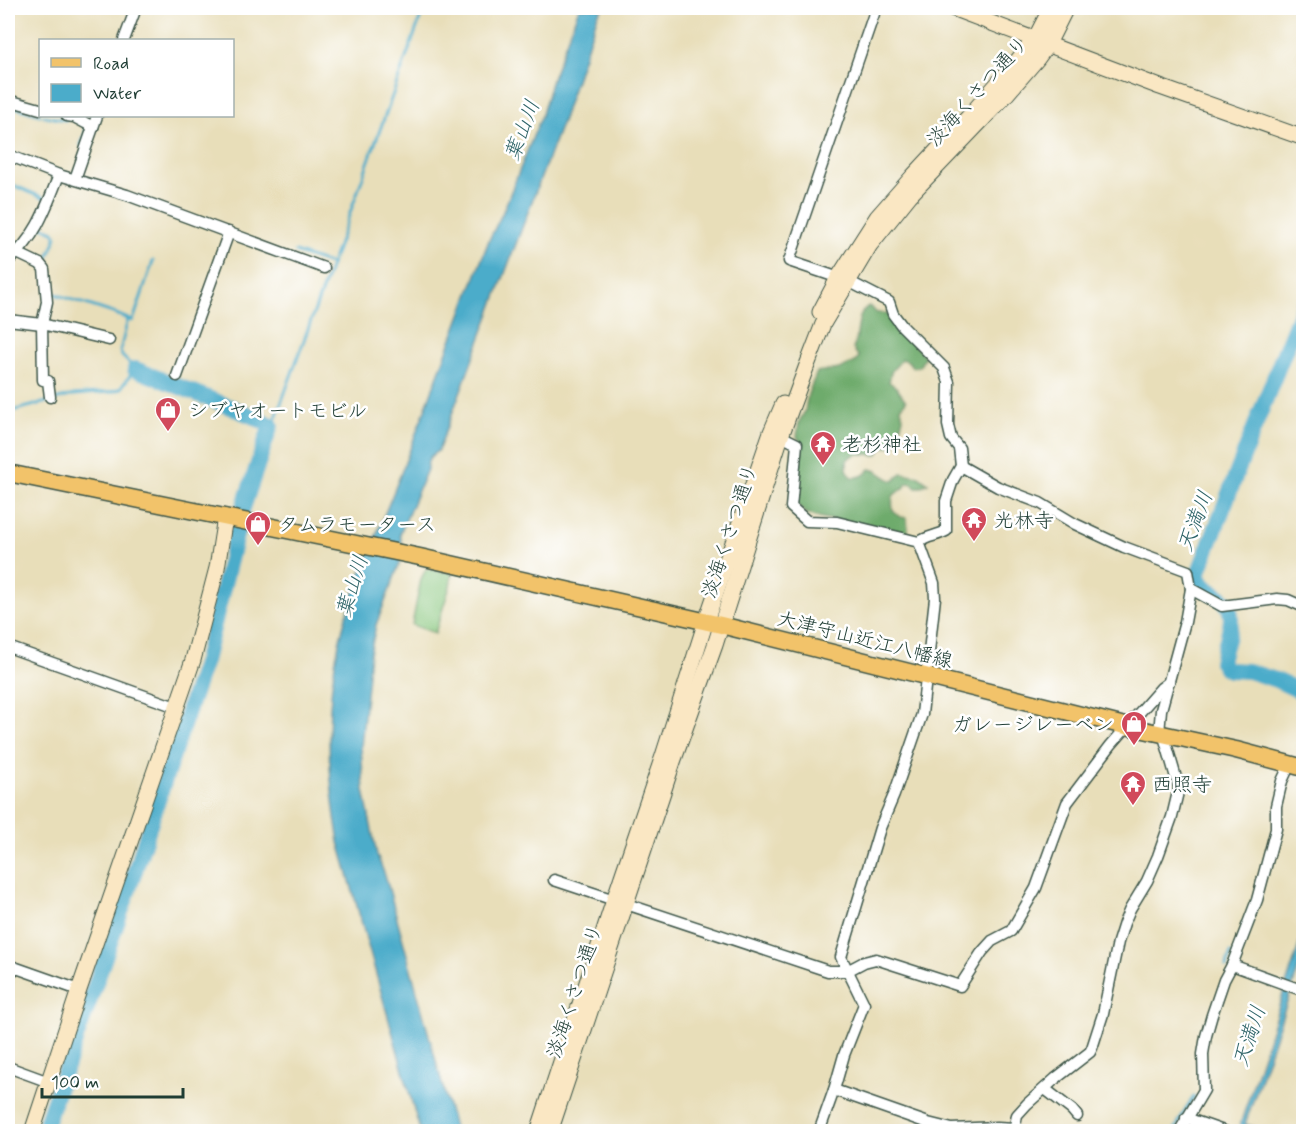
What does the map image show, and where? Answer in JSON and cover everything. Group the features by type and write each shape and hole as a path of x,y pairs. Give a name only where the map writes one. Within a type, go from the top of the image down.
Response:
{"main road":[{"name":"大津守山近江八幡線","path":"8,473 415,556 714,623 1297,766"}],"street":[{"path":"124,39 136,8"},
{"path":"776,434 797,444 791,507 807,520 837,522 919,542 946,531 946,501 953,480 961,466 959,448 951,438 948,425 949,382 944,368 902,326 893,314 889,302 843,279 789,261 876,8"},
{"path":"952,8 1304,138"},
{"name":"淡海くさつ通り","path":"1041,41 1051,8"},
{"name":"淡海くさつ通り","path":"550,1131 663,756 714,623 813,326 843,279 877,217 985,98 1041,41 1066,8"},
{"path":"8,100 39,109"},
{"path":"74,117 93,127"},
{"path":"77,176 97,117"},
{"path":"8,155 59,175 77,176 324,268"},
{"path":"8,261 17,253 40,222 59,175"},
{"path":"177,376 229,232"},
{"path":"17,253 40,264 44,269 47,302 42,324 43,380 48,381 50,397"},
{"path":"8,320 42,324 109,340"},
{"path":"834,1090 928,1123 952,1129 997,1127 1014,1130 1017,1115 1092,1048 1103,1014 1118,942 1130,909 1154,867 1172,817 1179,788 1161,733 1161,710 1185,622 1191,589 1188,571 1124,547 1075,525 1040,503 998,487 961,466"},
{"path":"32,1131 193,660 217,568 235,519"},
{"path":"819,1131 844,1055 864,1004 841,957 880,828 922,714 935,598 934,583 919,542"},
{"path":"1191,589 1229,606 1277,599 1288,600 1304,607"},
{"path":"8,647 176,707"},
{"path":"554,880 828,971 847,971 864,962 876,959 960,986 987,946 1011,931 1035,888 1067,803 1127,726 1169,682"},
{"path":"1179,1131 1204,1090 1203,1054 1206,1036 1218,997 1257,900 1276,829 1276,806 1282,781 1297,766"},
{"name":"淡海くさつ通り","path":"538,1131 620,902"},
{"path":"8,965 79,990"},
{"path":"1232,965 1294,988"},
{"path":"8,1067 49,1082"},
{"path":"1045,1089 1077,1116"},
{"path":"1186,1118 1226,1131"}],"green space":[{"path":"869,306 877,313 887,313 904,336 925,356 920,366 913,368 908,361 902,359 891,372 889,382 896,387 906,401 901,408 903,418 895,446 883,447 877,455 854,455 847,460 847,469 851,477 862,476 870,469 894,481 902,473 919,476 928,483 921,487 916,487 911,483 906,484 904,489 893,497 893,511 900,517 907,518 908,532 906,535 813,516 804,512 796,504 800,441 797,437 808,394 817,372 839,369 854,363 859,357 853,349 861,315"},
{"path":"426,569 452,573 435,633 412,625 421,579"}],"water":[{"path":"579,8 603,8 598,14 563,119 440,446 429,459 428,467 400,534 403,550 401,560 376,625 370,654 361,747 364,790 377,855 386,878 455,1131 420,1131 339,842 330,766 331,690 340,639 360,576 489,240 502,214 542,114 552,79"},
{"path":"1303,933 1303,956 1245,1124 1265,1131 1242,1129 1240,1125"}],"waterway":[{"path":"271,425 274,423 424,8"},
{"path":"8,105 39,115"},
{"path":"50,117 66,120"},
{"path":"81,145 86,131 84,126"},
{"path":"8,183 45,200"},
{"path":"40,226 56,235 45,264"},
{"path":"295,252 330,264"},
{"path":"8,412 74,395 120,389 135,369 120,351 128,319 132,321 134,318 153,261"},
{"path":"50,288 52,293 128,319"},
{"name":"天満川","path":"1304,303 1198,574 1203,584 1229,608 1230,625 1221,662 1224,667 1229,670 1248,671 1276,680 1304,693"},
{"path":"43,1132 128,892 205,661 242,511 271,425 135,369"},
{"path":"1226,967 1231,953"},
{"path":"1174,1132 1194,1096"}],"place":[{"name":"シブヤオートモビル","path":"168,433"},
{"name":"老杉神社","path":"823,467"},
{"name":"光林寺","path":"974,543"},
{"name":"タムラモータース","path":"258,547"},
{"name":"ガレージレーベン","path":"1134,747"},
{"name":"西照寺","path":"1133,807"}],"water label":[{"name":"葉山川","path":"522,130"},
{"name":"葉山川","path":"352,586"}]}
